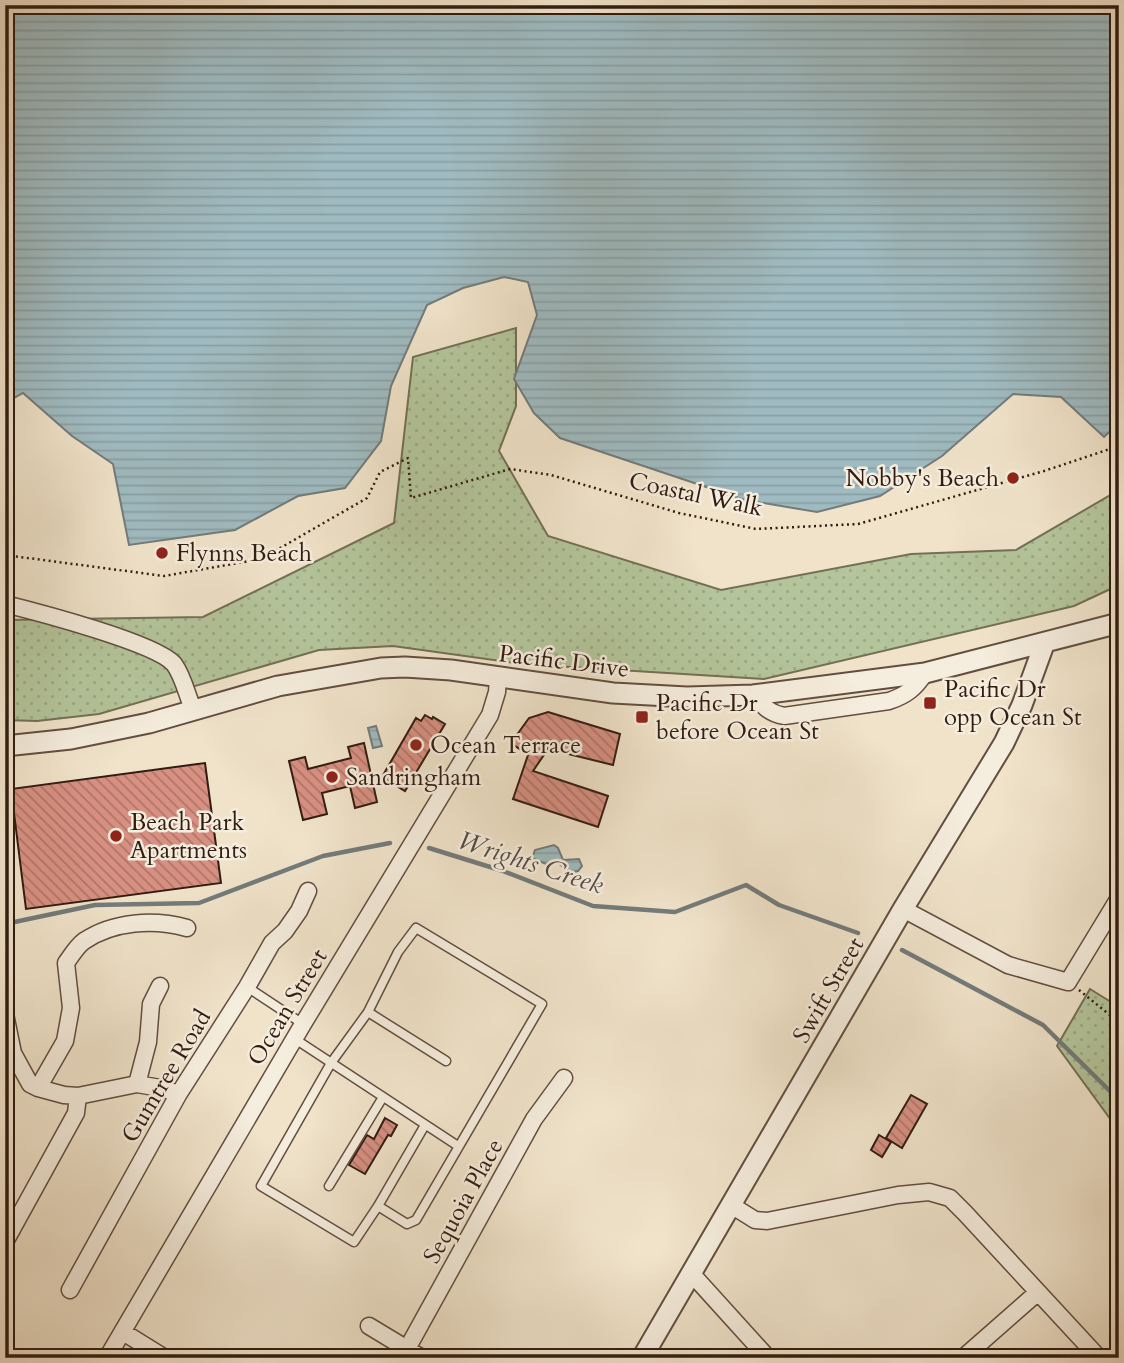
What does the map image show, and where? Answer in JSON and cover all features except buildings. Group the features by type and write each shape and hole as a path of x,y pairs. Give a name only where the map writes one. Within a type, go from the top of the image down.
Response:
{"street":[{"path":"5,604 136,643 159,653 173,664 178,672 193,709"},
{"name":"Pacific Drive","path":"5,746 71,739 149,723 278,686 381,668 451,670 613,693 687,697 753,695 925,673 1119,623"},
{"name":"Swift Street","path":"642,1358 903,909 1009,734 1045,642"},
{"name":"Ocean Street","path":"107,1358 299,1031 490,715 498,678"},
{"name":"Gumtree Road","path":"70,1290 178,1095 272,943 285,931 299,911 308,891"},
{"path":"903,909 1008,965 1068,982 1119,898"},
{"path":"38,1088 65,1041 71,1008 66,963 82,942 108,929 135,923 166,922 187,928"},
{"path":"137,1084 148,1042 151,1004 160,986"},
{"path":"5,1014 13,1054 30,1084 38,1088 78,1096 137,1084 166,1089 178,1095"},
{"name":"Sequoia Place","path":"407,1349 534,1119 564,1078"},
{"path":"5,1242 76,1113 78,1096"},
{"path":"731,1205 755,1220 766,1221 898,1195 940,1194 950,1198 1099,1358"},
{"path":"691,1273 768,1358"},
{"path":"963,1358 1038,1292"},
{"path":"369,1326 422,1358"},
{"path":"123,1332 165,1358"}],"lane":[{"path":"378,1206 407,1224 416,1220 541,1004 416,928 398,952 368,1012 331,1063 261,1186 354,1242 425,1125"},
{"path":"247,987 299,1031 331,1063 458,1146"},
{"path":"368,1012 446,1061"},
{"path":"329,1186 383,1097"}],"path":[{"name":"Coastal Walk","path":"5,555 164,576 261,559 367,498 380,472 408,458 411,498 510,469 551,475 679,513 756,529 858,524 1044,471 1119,446"},
{"path":"1068,982 1111,1016"}],"green space":[{"path":"516,328 516,406 499,451 548,536 721,590 911,554 1016,550 1119,490 1119,585 1074,606 764,679 522,664 393,646 319,650 99,714 37,721 5,720 5,620 203,617 394,523 413,357"},
{"path":"1090,989 1119,1007 1119,1131 1057,1046"}],"water":[{"path":"5,5 1119,5 1119,423 1104,437 1061,397 1013,394 942,456 880,496 817,512 745,500 560,438 534,413 514,379 537,315 528,282 504,277 463,288 427,305 391,386 381,441 345,488 298,496 235,530 129,545 113,464 72,436 23,393 5,403"},
{"path":"376,726 382,746 373,748 368,728"},
{"path":"554,845 563,860 579,859 582,866 578,871 570,873 556,861 546,864 532,858 535,850"}],"waterway":[{"name":"Wrights Creek","path":"5,924 95,905 199,903 323,856 390,843"},
{"name":"Wrights Creek","path":"429,848 503,871 593,906 675,912 746,885 779,905 858,933"},
{"name":"Wrights Creek","path":"902,950 1043,1025 1119,1100"}],"place":[{"name":"Nobby's Beach","path":"1013,478"},
{"name":"Flynns Beach","path":"162,553"},
{"name":"Pacific Dr opp Ocean St","path":"930,703"},
{"name":"Pacific Dr before Ocean St","path":"642,717"},
{"name":"Ocean Terrace","path":"416,745"},
{"name":"Sandringham","path":"332,777"},
{"name":"Beach Park Apartments","path":"116,836"}]}
